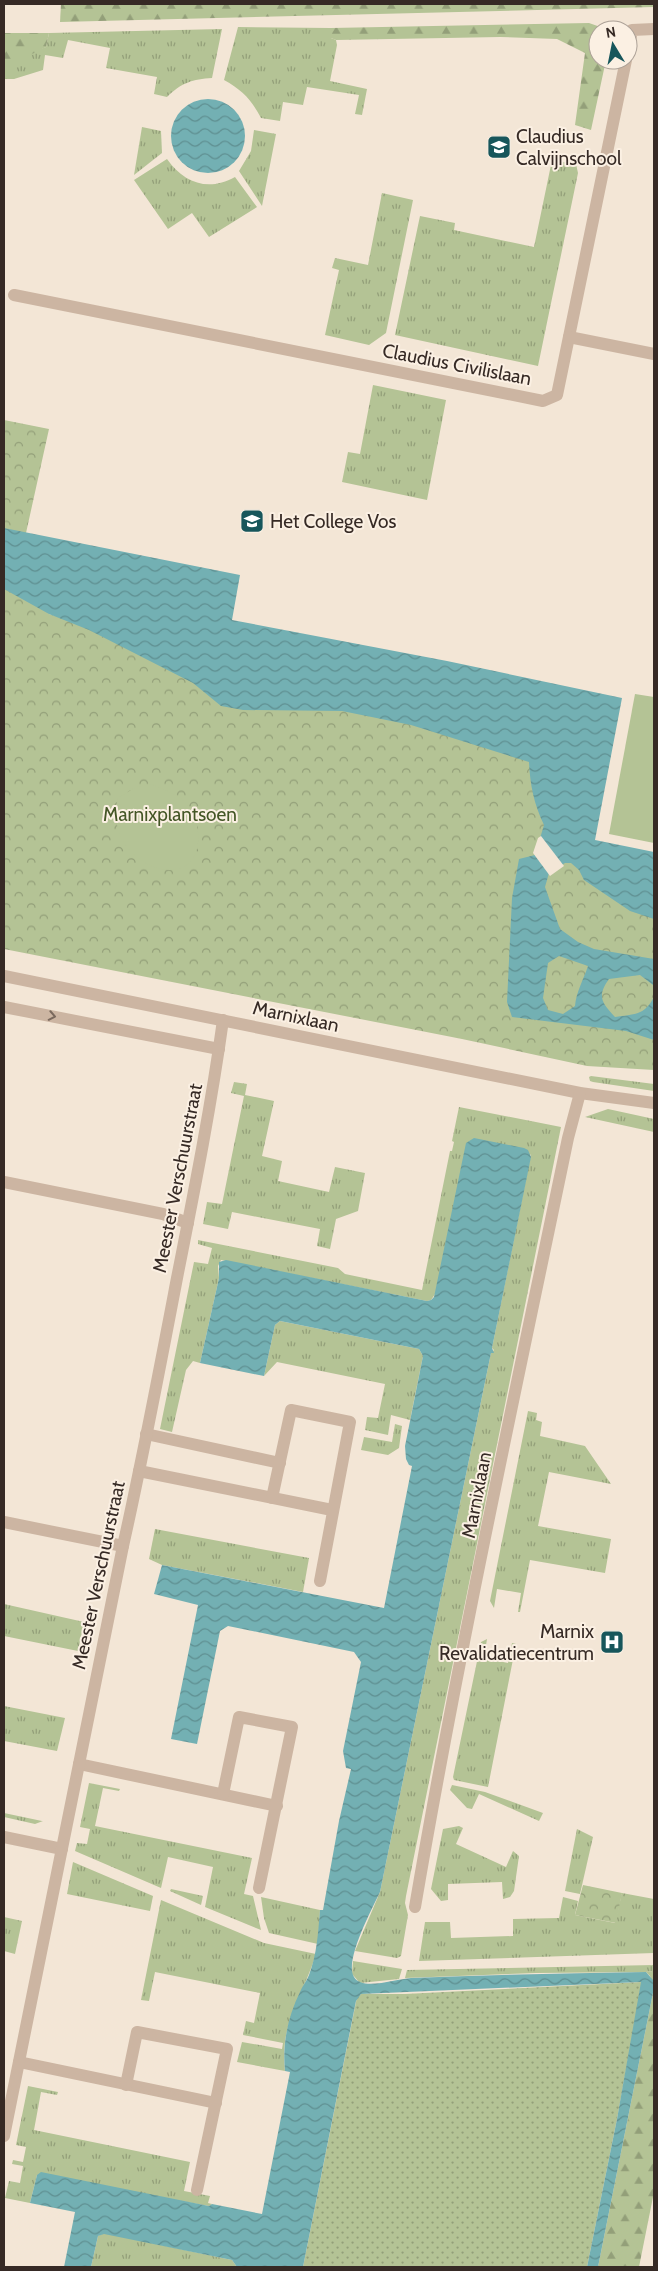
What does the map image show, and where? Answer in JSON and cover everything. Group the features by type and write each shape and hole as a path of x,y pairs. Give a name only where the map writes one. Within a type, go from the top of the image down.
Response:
{"street":[{"path":"638,30 654,29"},
{"name":"Claudius Civilislaan","path":"14,295 543,400 557,395 624,70"},
{"path":"569,337 654,354"},
{"name":"Marnixlaan","path":"4,976 580,1093 654,1103"},
{"path":"4,1007 219,1049"},
{"name":"Meester Verschuurstraat","path":"4,2136 188,1223 223,1020"},
{"name":"Marnixlaan","path":"415,1907 433,1802 568,1138 580,1093"},
{"path":"4,1182 163,1214 188,1223"},
{"path":"272,1498 291,1410 350,1422 320,1581"},
{"path":"146,1434 280,1463"},
{"path":"139,1471 332,1510"},
{"path":"4,1522 122,1546"},
{"path":"223,1794 239,1717 292,1727 260,1888"},
{"path":"79,1764 277,1806"},
{"path":"4,1837 62,1849"},
{"path":"126,2085 137,2032 227,2049 197,2190"},
{"path":"19,2062 216,2103"}],"green space":[{"path":"61,4 654,4 654,7 60,22"},
{"path":"588,23 588,70 604,70 591,130 575,125 585,53 557,39 500,37 336,40 331,38 331,28"},
{"path":"238,27 331,28 331,38 336,40 337,45 330,81 367,89 362,115 355,114 359,95 307,87 303,105 283,102 280,121 261,118 254,105 246,96 224,80"},
{"path":"222,29 212,78 199,79 188,83 177,88 167,97 154,94 157,77 106,68 110,48 68,40 63,58 45,55 43,70 14,79 4,79 4,62 46,47 49,33"},
{"path":"4,33 49,33 46,47 26,57 7,63 4,62"},
{"path":"142,127 161,131 162,153 134,175"},
{"path":"254,130 276,134 262,206 239,171 251,151"},
{"path":"167,159 181,174 197,183 215,184 235,177 257,207 209,237 192,213 168,229 134,180"},
{"path":"552,160 576,164 578,173 538,366 395,335 420,216 455,223 454,230 534,247"},
{"path":"382,193 413,200 386,333 369,345 325,335 339,270 332,268 335,258 368,265"},
{"path":"373,385 446,400 427,500 342,482 348,452 360,454"},
{"name":"Marnixplantsoen","path":"4,420 49,429 26,533 49,614 560,752 600,861 654,870 654,1070 587,1066 462,1039 4,949"},
{"path":"635,694 654,697 654,843 609,834"},
{"path":"151,784 183,800 193,813 198,832 196,853 186,866 171,870 154,867 137,857 124,842 117,822 118,798 136,787"},
{"path":"589,1077 654,1084 654,1091 593,1082 590,1081"},
{"path":"234,1082 247,1084 245,1095 274,1101 262,1156 282,1161 278,1181 329,1192 335,1167 365,1173 358,1211 336,1219 330,1249 317,1246 320,1229 232,1212 228,1229 203,1224 207,1202 222,1204 244,1096 231,1093"},
{"path":"459,1107 561,1127 406,1896 405,1903 408,1915 401,1956 397,1958 355,1951 380,1892 491,1353 494,1350 492,1348 531,1154 431,1300 427,1301 221,1260 218,1266 219,1278 200,1363 193,1361 186,1370 172,1432 160,1429 194,1262 208,1264 212,1248 198,1244 198,1240 338,1268 345,1274 422,1290 450,1151 452,1151 454,1142 452,1141"},
{"path":"608,1109 654,1119 654,1132 585,1117"},
{"path":"280,1321 419,1349 423,1356 410,1420 391,1415 388,1435 365,1430 367,1417 378,1418 385,1384 277,1362 264,1376 275,1325"},
{"path":"528,1411 537,1413 536,1420 542,1422 540,1436 585,1446 611,1484 549,1472 538,1526 611,1539 605,1573 530,1560 520,1612 518,1612 521,1593 497,1589 494,1608 490,1601"},
{"path":"395,1424 402,1426 399,1448 388,1455 361,1450 364,1437 392,1442"},
{"path":"155,1529 309,1558 303,1592 162,1565 149,1559"},
{"path":"4,1604 84,1622 78,1651 4,1636"},
{"path":"487,1639 484,1658 508,1663 512,1643 516,1644 488,1787 454,1780 453,1777 481,1642"},
{"path":"4,1706 65,1718 57,1751 4,1741"},
{"path":"89,1783 120,1789 119,1791 103,1788 95,1826 252,1858 244,1894 253,1896 261,1930 205,1907 213,1867 168,1857 161,1888 75,1851 77,1843 87,1844 90,1829 80,1827"},
{"path":"452,1785 485,1792 543,1813 539,1821 479,1794 472,1809 467,1808 450,1790"},
{"path":"4,1813 43,1821 35,1824 4,1817"},
{"path":"459,1826 463,1828 456,1844 506,1867 513,1851 519,1856 514,1891 510,1897 503,1899 502,1882 448,1884 448,1900 441,1901 431,1889 443,1829"},
{"path":"577,1829 593,1837 580,1894 565,1891"},
{"path":"73,1862 153,1896 150,1911 67,1894"},
{"path":"583,1885 622,1893 616,1923 575,1915"},
{"path":"171,1889 203,1896 201,1905 170,1891"},
{"path":"622,1893 654,1899 654,1953 419,1961 425,1922 450,1922 451,1938 513,1936 513,1919 559,1918 563,1897 578,1901 575,1915 615,1923"},
{"path":"261,1897 320,1910 318,1944 269,1933 264,1918"},
{"path":"161,1900 264,1943 316,1954 293,2010 285,2038 285,2071 237,2062 242,2042 282,2049 283,2043 243,2035 246,2021 254,2023 260,1993 155,1972 149,2001 141,2000"},
{"path":"4,1917 22,1921 15,1954 4,1951"},
{"path":"353,1961 402,1969 399,1979 360,1983 352,1974"},
{"path":"654,1965 654,1971 646,1972 536,1973 405,1978 407,1970"},
{"path":"654,1971 654,1988 650,1976 646,1972"},
{"path":"642,1982 587,2267 303,2267 357,1997 361,1994 405,1994"},
{"path":"654,1988 654,2192 639,2267 598,2267"},
{"path":"28,2086 58,2092 57,2095 41,2092 34,2130 190,2162 184,2191 210,2196 208,2203 212,2204 209,2206 37,2175 30,2203 5,2198 9,2181 20,2183 23,2166 12,2164 13,2160 23,2162 26,2147 16,2145"},
{"path":"104,2233 232,2260 237,2267 91,2267 98,2236"}],"water":[{"path":"208,99 229,105 239,115 245,136 239,157 229,167 208,173 187,167 177,157 171,136 177,115 187,105"},
{"path":"4,528 240,575 232,620 447,661 622,698 595,840 654,852 654,919 630,911 584,880 579,870 571,863 565,863 549,873 545,887 560,929 578,942 594,949 654,959 654,992 653,985 640,975 609,979 603,990 602,999 615,1017 642,1011 654,997 654,1040 626,1031 512,1017 507,1002 512,898 519,859 535,855 544,825 533,794 529,762 411,725 342,711 243,710 221,706 193,683 89,630 49,614 4,589","holes":["559,956 588,966 578,991 575,1006 563,1014 548,1010 543,998 548,963"]},
{"path":"474,1138 524,1148 528,1150 531,1157 492,1348 494,1353 491,1353 380,1892 360,1935 352,1969 354,1977 358,1981 372,1984 411,1978 646,1972 653,1980 654,1988 598,2267 587,2267 617,2119 641,1982 361,1994 356,2001 303,2267 237,2267 232,2260 104,2234 98,2236 91,2267 64,2267 75,2212 30,2203 37,2175 41,2172 209,2206 212,2204 262,2214 290,2072 285,2071 284,2061 287,2030 292,2011 314,1959 320,1910 323,1910 339,1821 351,1769 346,1768 343,1751 361,1662 354,1652 228,1626 220,1631 197,1744 171,1739 198,1605 154,1594 162,1565 384,1608 412,1466 409,1465 406,1459 405,1446 423,1356 419,1349 280,1321 275,1325 264,1376 200,1363 219,1278 219,1262 226,1260 427,1301 431,1300 434,1297 466,1143"}],"pier":[{"path":"541,836 564,866 550,876 533,853 538,838"}],"place":[{"name":"Claudius Calvijnschool","path":"499,147"},
{"name":"Het College Vos","path":"252,521"},
{"name":"Marnix Revalidatiecentrum","path":"612,1642"}]}
